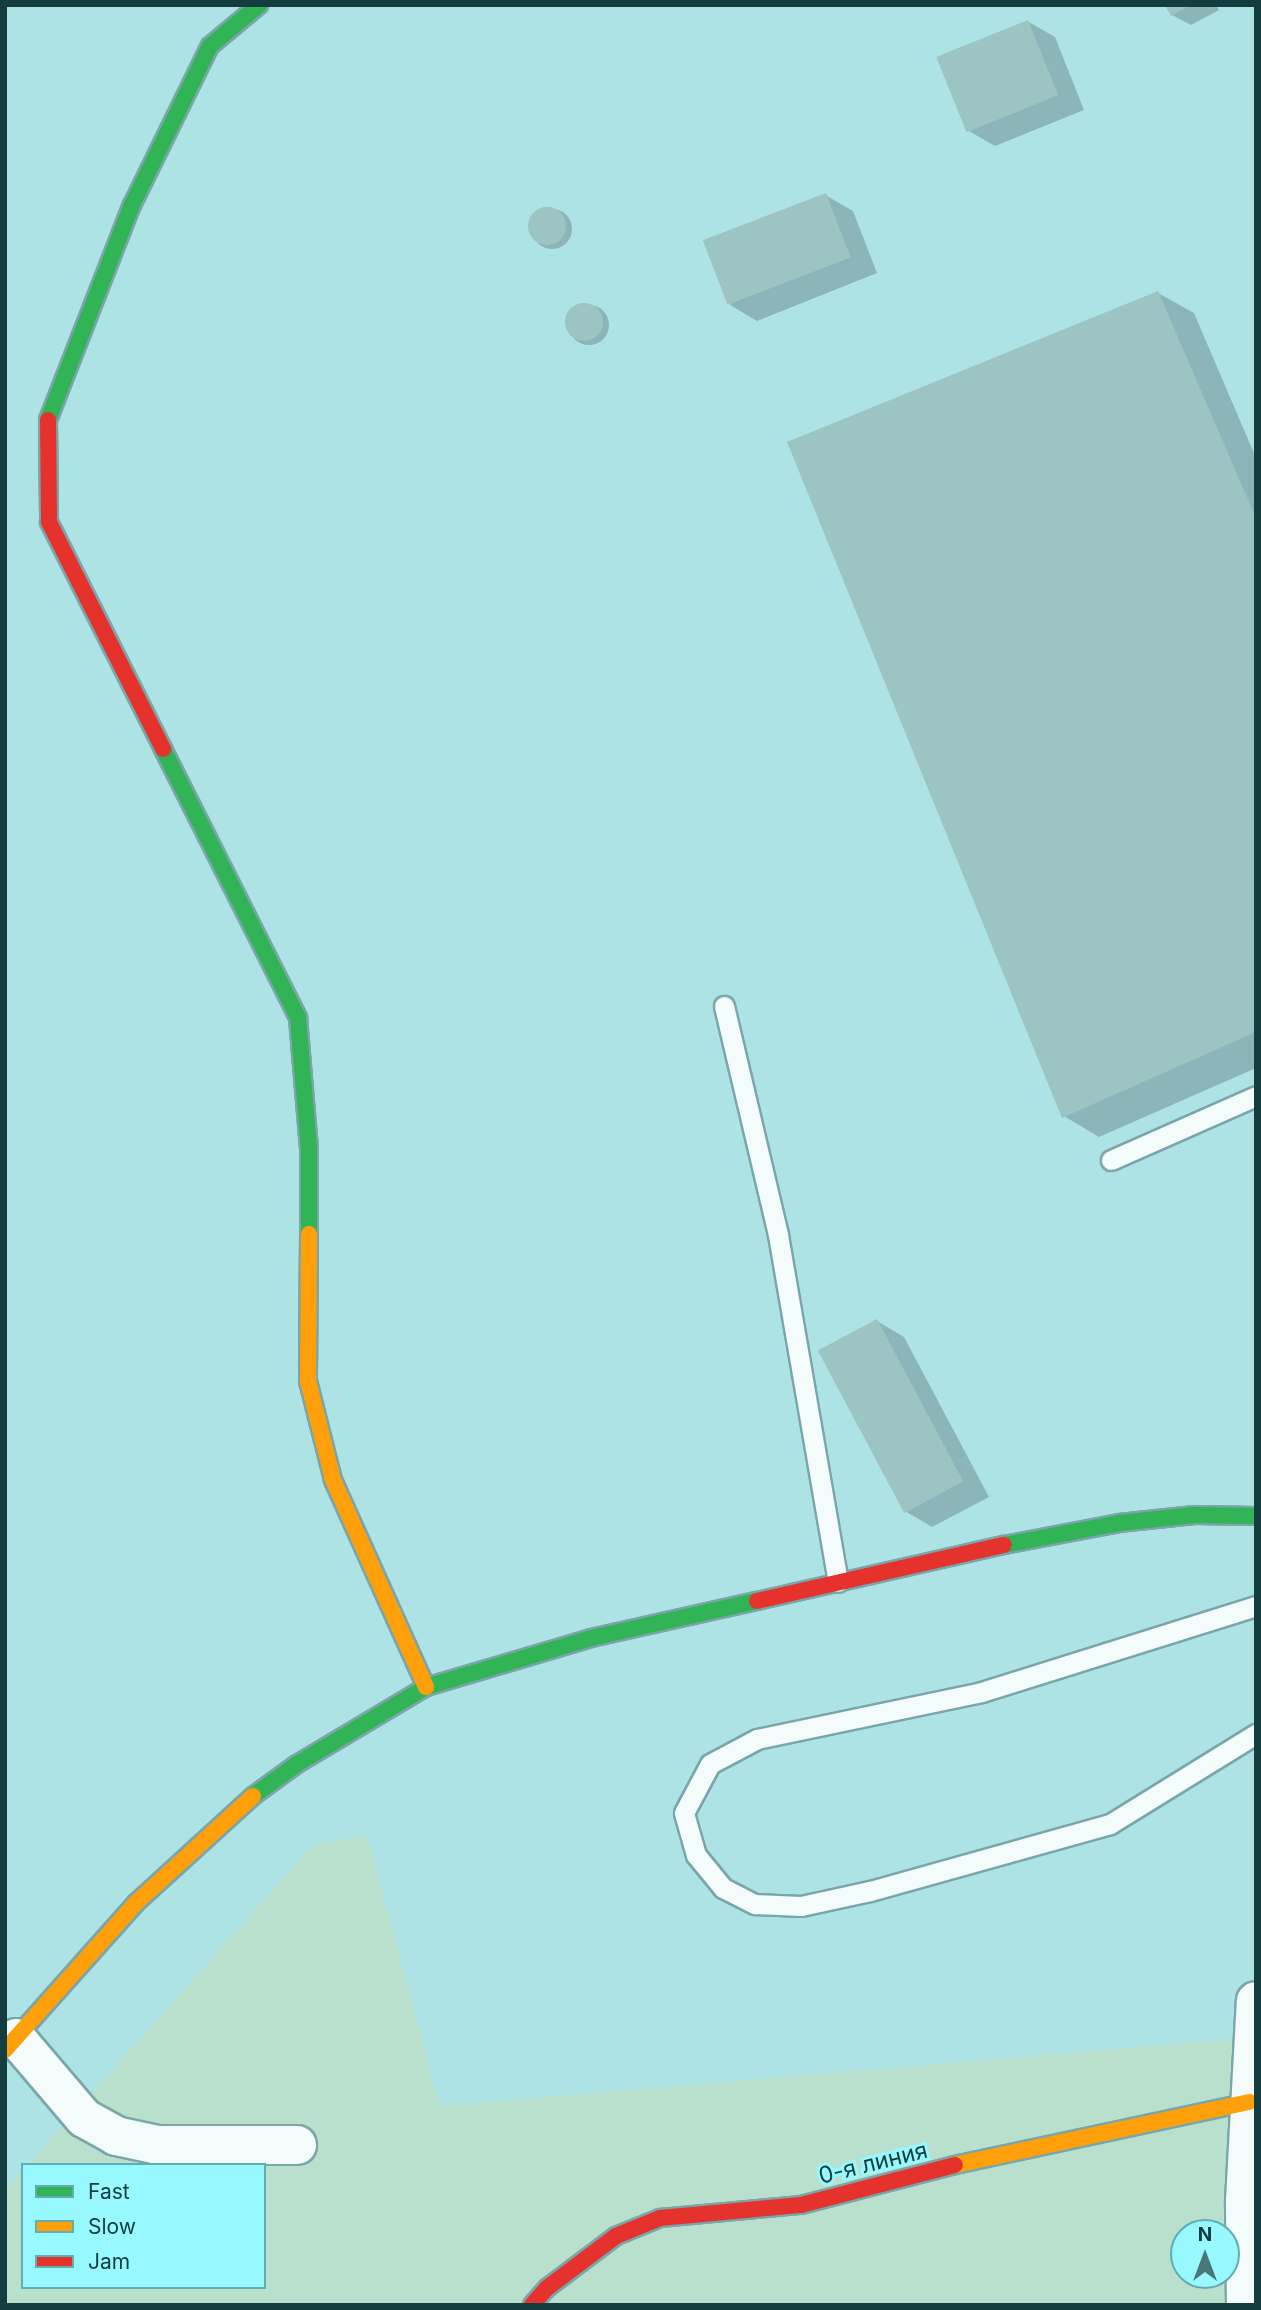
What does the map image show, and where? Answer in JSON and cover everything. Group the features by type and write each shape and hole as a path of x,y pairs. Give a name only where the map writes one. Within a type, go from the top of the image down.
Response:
{"street":[{"path":"259,5 210,46 132,205 48,414 49,522 298,1018 309,1150 308,1381 333,1480 426,1687"},
{"path":"297,2145 158,2145 116,2136 84,2118 10,2044 136,1902 230,1813 297,1764 426,1687 591,1638 838,1582 1119,1523 1195,1515 1256,1516"},
{"path":"1246,2305 1249,2102 1256,2001"},
{"name":"0-я линия","path":"532,2305 547,2288 616,2236 660,2218 801,2205 1018,2149 1249,2102"}],"lane":[{"path":"724,1006 778,1235 838,1582"},
{"path":"1111,1160 1256,1096"},
{"path":"1256,1606 982,1692 757,1738 710,1764 684,1813 696,1855 723,1888 755,1905 801,1906 870,1891 1110,1824 1256,1734"}],"green space":[{"path":"367,1835 440,2106 1256,2037 1256,2305 5,2305 5,2190 21,2173 21,2289 266,2289 266,2163 30,2163 313,1845"}],"building":[{"path":"1165,5 1191,5 1171,16"},
{"path":"1028,20 1058,95 967,132 936,57"},
{"path":"826,193 851,257 727,305 703,240"},
{"path":"547,207 561,212 566,226 561,240 547,245 533,240 528,226 533,212"},
{"path":"1158,291 1256,518 1256,1032 1062,1118 787,442"},
{"path":"584,303 598,308 603,322 598,336 584,341 570,336 565,322 570,308"},
{"path":"877,1319 963,1481 904,1513 818,1350"}],"traffic: fast":[{"path":"48,420 132,205 210,46 259,5"},
{"path":"163,749 298,1018 309,1150 309,1234"},
{"path":"1004,1545 1119,1523 1195,1515 1256,1516"},
{"path":"253,1796 297,1764 426,1687 591,1638 757,1601"}],"traffic: slow":[{"path":"309,1234 308,1381 333,1480 426,1687"},
{"path":"5,2050 137,1902 253,1796"},
{"path":"955,2165 1249,2102"}],"traffic: jam":[{"path":"48,420 49,522 163,749"},
{"path":"757,1601 1004,1545"},
{"path":"532,2305 547,2288 616,2236 660,2218 801,2205 955,2165"}]}
